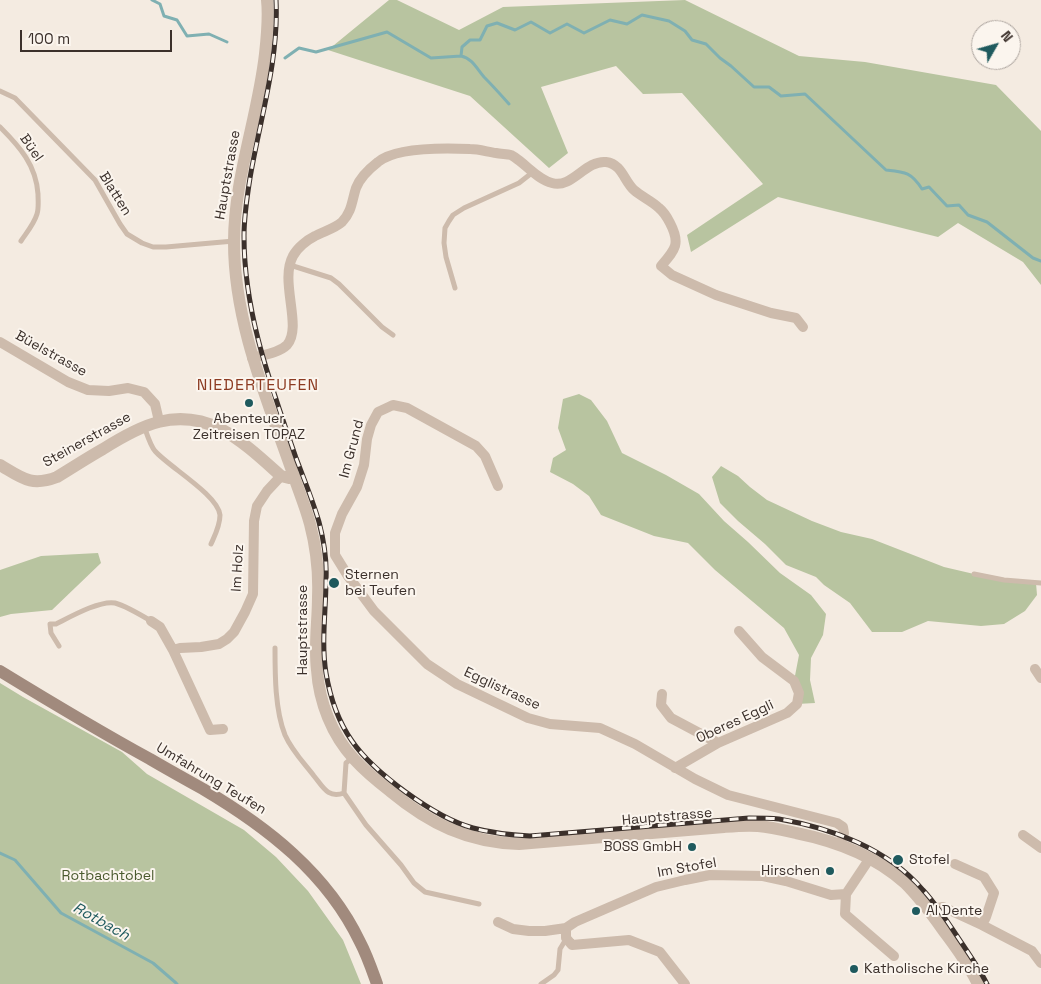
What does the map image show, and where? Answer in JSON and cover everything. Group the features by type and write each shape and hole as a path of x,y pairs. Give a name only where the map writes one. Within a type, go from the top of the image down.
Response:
{"main road":[{"name":"Umfahrung Teufen","path":"0,671 201,788 266,830 309,868 338,904 363,948 377,984"}],"street":[{"name":"Hauptstrasse","path":"267,0 268,19 264,62 238,193 235,219 236,281 243,324 252,358 288,476 310,524 316,555 318,594 316,671 319,687 323,703 335,732 353,758 399,798 430,820 464,835 492,842 527,844 748,826 777,829 840,844 870,858 892,872 914,892 956,948 978,984"},
{"path":"252,358 276,352 287,345 292,337 293,327 288,280 289,265 293,255 304,243 314,236 328,231 341,223 348,214 354,200 356,187 363,174 380,160 396,154 422,149 472,149 513,156 550,183 559,185 595,163 605,162 613,164 618,167 634,190 665,214 675,232 674,251 661,266 666,271 716,295 771,313 796,318 803,327"},
{"name":"Büelstrasse","path":"0,342 68,382 88,390 109,391 128,388 144,392 154,404 159,421"},
{"name":"Im Grund","path":"335,555 335,533 342,514 357,487 364,465 367,439 371,425 378,412 393,405 407,408 476,446 485,456 498,486"},
{"name":"Steinerstrasse","path":"0,465 31,481 48,480 57,477 118,439 144,426 159,421 182,419 208,423 233,436 288,476"},
{"name":"Im Holz","path":"173,650 219,644 234,632 253,594 254,521 257,506 267,491 288,476"},
{"path":"316,555 335,555"},
{"name":"Egglistrasse","path":"335,555 374,611 427,664 457,684 540,722 600,728 635,744 695,780 728,795 837,823 843,827 844,833 840,844"},
{"path":"151,621 160,627 173,650 210,730 223,729"},
{"name":"Oberes Eggli","path":"675,768 718,743 787,713 797,704 799,694 794,681 762,657 739,631"},
{"path":"662,694 661,705 671,718 718,743"},
{"path":"1023,835 1041,848"},
{"path":"870,858 846,894 845,914 894,956"},
{"path":"955,864 984,877 994,894 982,925"},
{"name":"Im Stofel","path":"498,922 513,929 566,933 575,922 656,887 710,875 763,876 831,895 846,894"},
{"path":"931,913 938,908 944,907 1032,951 1041,963"},
{"path":"566,933 572,945 629,940 660,952 684,984"}],"lane":[{"name":"Büel","path":"0,91 15,98 68,154"},
{"name":"Büel","path":"0,127 23,152 33,170 38,185 38,212 33,224 21,241"},
{"name":"Blatten","path":"68,154 95,180 127,234 142,244 153,247 166,247 234,241"},
{"path":"455,288 444,243 448,221 453,215 464,208 519,183 533,171"},
{"path":"289,265 331,278 382,327 393,335"},
{"path":"144,426 154,450 211,499 218,509 220,516 218,528 211,544"},
{"path":"974,574 1004,580 1041,583"},
{"path":"59,646 51,633 50,624 56,624 102,603 115,603 151,621"},
{"path":"275,648 275,677 279,711 285,735 294,751 327,792 337,796 344,793"},
{"path":"353,758 346,763 344,793 366,825 414,883 425,892 479,904"},
{"path":"541,984 558,970 560,948 566,933"}],"green space":[{"path":"389,0 397,0 459,30 503,7 685,0 799,56 865,62 996,85 1041,131 1041,285 1023,262 958,223 938,237 778,197 691,252 687,235 763,184 682,93 643,94 616,66 541,87 568,153 549,168 470,96 328,50"},
{"path":"579,394 591,400 607,421 622,453 699,494 724,521 780,573 811,595 826,614 823,635 811,658 810,680 815,703 797,704 794,681 799,655 784,628 715,570 688,543 654,536 601,515 589,496 573,484 550,472 553,458 566,450 558,428 563,399"},
{"path":"721,466 738,476 767,500 812,521 841,532 872,539 944,567 974,574 1036,583 1037,595 1025,611 1004,624 981,626 928,621 902,632 872,632 850,603 816,577 786,565 720,503 712,477"},
{"path":"98,553 101,563 52,610 11,614 0,617 0,570 41,556"},
{"name":"Rotbachtobel","path":"0,683 122,752 147,774 244,830 276,857 308,891 343,940 361,984 0,984"}],"waterway":[{"path":"152,0 160,4 164,16 177,20 187,36 209,34 227,42"},
{"path":"285,58 299,48 316,52 387,32 431,58 461,56 462,47 470,40 480,40 487,26 497,23 515,30 531,22 550,33 567,24 584,33 610,20 627,24 642,15 669,21 685,31 692,40 706,44 754,87 769,87 781,96 805,94 886,170 903,172 911,176 922,189 929,187 947,206 959,205 968,215 987,222 1033,258 1041,261"},
{"path":"461,56 471,61 509,104"},
{"name":"Rotbach","path":"0,853 15,860 61,913 153,963 177,984"}],"railway":[{"path":"276,0 275,45 272,67 246,207 245,265 254,321 261,349 277,403 321,529 326,566 324,638 326,673 335,709 352,741 374,766 406,792 441,815 458,823 487,831 530,836 761,818 799,823 858,842 893,863 927,895 972,958 987,984"}],"place":[{"name":"Abenteuer Zeitreisen TOPAZ","path":"249,403"},
{"name":"Sternen bei Teufen","path":"334,583"},
{"name":"BOSS GmbH","path":"692,847"},
{"name":"Stofel","path":"898,860"},
{"name":"Hirschen","path":"830,871"},
{"name":"Al Dente","path":"916,911"},
{"name":"Katholische Kirche","path":"854,969"}],"district":[{"name":"NIEDERTEUFEN","path":"258,386"}]}
